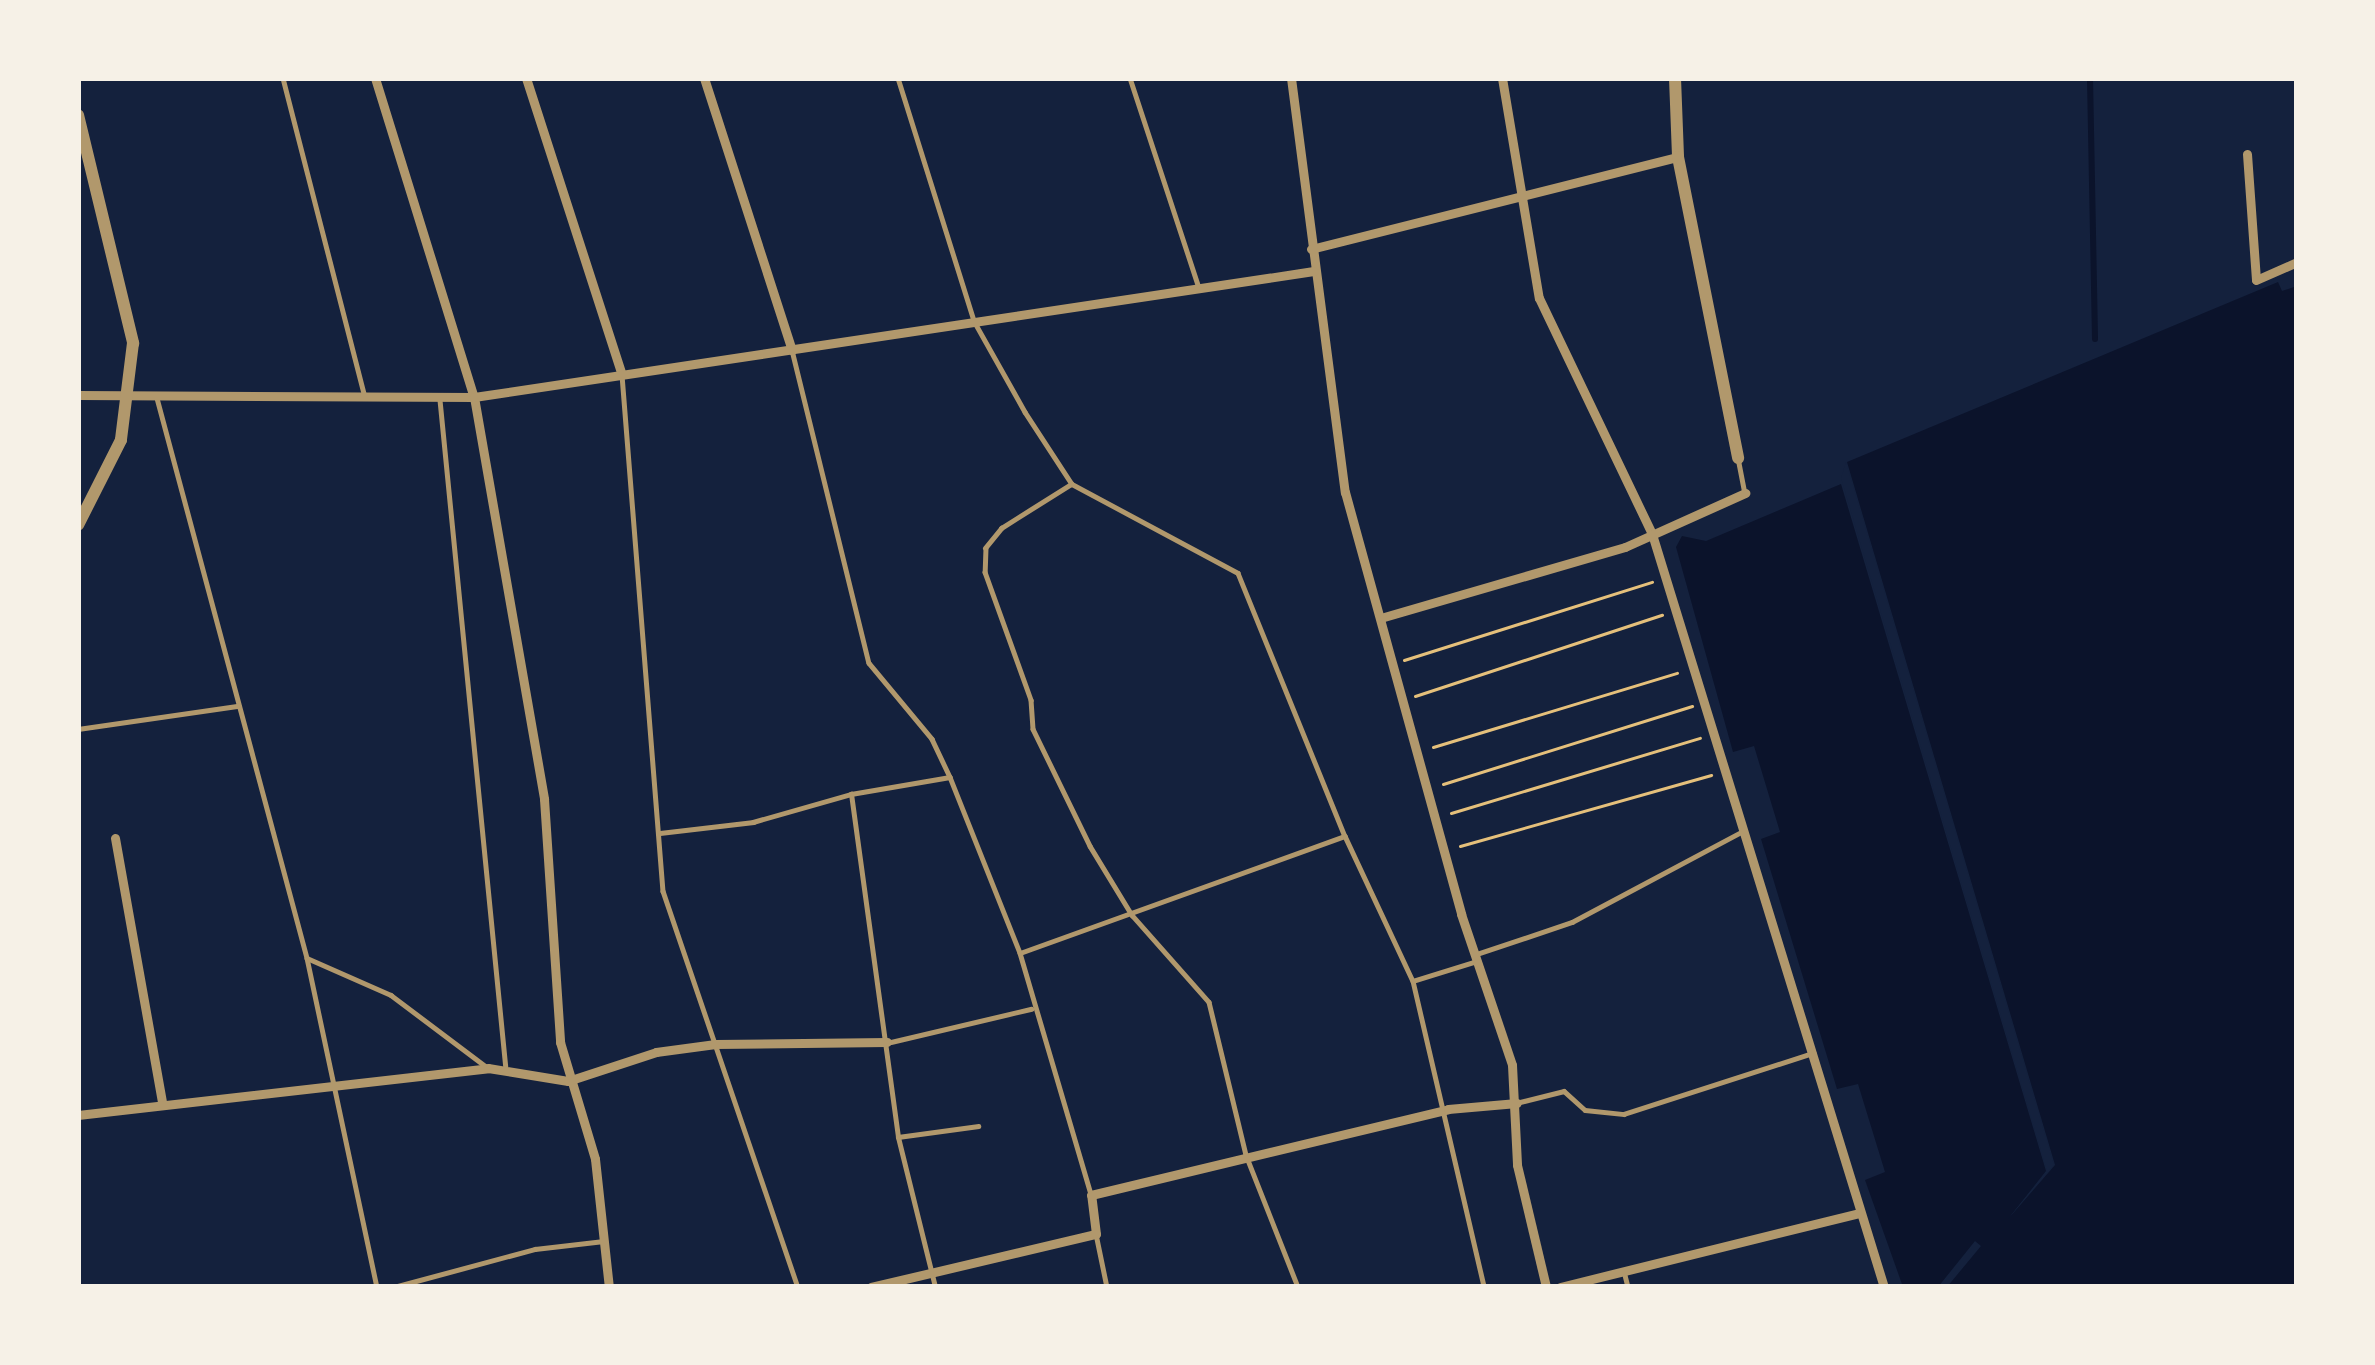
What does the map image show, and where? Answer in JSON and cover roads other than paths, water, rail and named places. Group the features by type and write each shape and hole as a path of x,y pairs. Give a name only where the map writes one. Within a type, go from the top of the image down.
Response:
{"street":[{"path":"375,78 474,397 544,800 568,1081 595,1159 609,1287"},
{"path":"526,78 621,373"},
{"path":"704,78 792,350"},
{"path":"1291,78 1345,492 1398,663 1517,1102 1517,1165 1546,1287"},
{"path":"1502,78 1539,298 1556,343 1620,454 1652,534 1884,1287"},
{"path":"1675,78 1678,158 1738,458"},
{"path":"78,115 125,292 131,397 106,476 78,525"},
{"path":"2247,154 2256,280 2297,262"},
{"path":"1311,249 1523,191 1678,158"},
{"path":"78,394 474,397 1314,271"},
{"path":"1384,617 1652,534 1745,493"},
{"path":"115,838 162,1101"},
{"path":"78,1115 162,1101 338,1087 488,1068 568,1081 656,1052 715,1044 887,1042"},
{"path":"871,1287 1096,1234 1091,1195 1448,1109 1517,1102"},
{"path":"1560,1287 1627,1281 1860,1213"}],"lane":[{"path":"283,78 364,398"},
{"path":"898,78 974,321 1072,484 1238,573 1346,836 1413,981 1448,1109 1484,1287"},
{"path":"1130,78 1198,285"},
{"path":"792,350 869,663 932,739 950,777 1020,953 1031,1010 1091,1195"},
{"path":"621,373 670,921 798,1287"},
{"path":"440,397 506,1069"},
{"path":"157,398 307,958 377,1287"},
{"path":"1738,458 1745,493"},
{"path":"1072,484 1002,528 986,548 985,572 1031,700 1033,729 1132,915 1209,1002 1246,1155 1298,1287"},
{"path":"78,730 238,706"},
{"path":"660,833 753,822 851,794 950,777"},
{"path":"851,794 898,1136 935,1287"},
{"path":"1413,981 1572,922 1743,831"},
{"path":"1020,953 1346,836"},
{"path":"307,958 391,994 488,1068"},
{"path":"887,1042 1031,1010"},
{"path":"1517,1102 1564,1091 1585,1111 1624,1114 1814,1053"},
{"path":"898,1136 978,1126"},
{"path":"1096,1234 1107,1287"},
{"path":"394,1287 535,1249 604,1240"}],"water":[{"path":"2278,282 2282,291 2297,286 2297,1287 1947,1287 1981,1246 1975,1241 1938,1287 1903,1287 1865,1180 1885,1172 1858,1084 1837,1089 1761,839 1780,832 1754,746 1733,752 1676,547 1682,536 1706,541 1841,484 2046,1171 2008,1219 2055,1165 1847,462"}],"waterway":[{"path":"2090,78 2095,339"}]}
